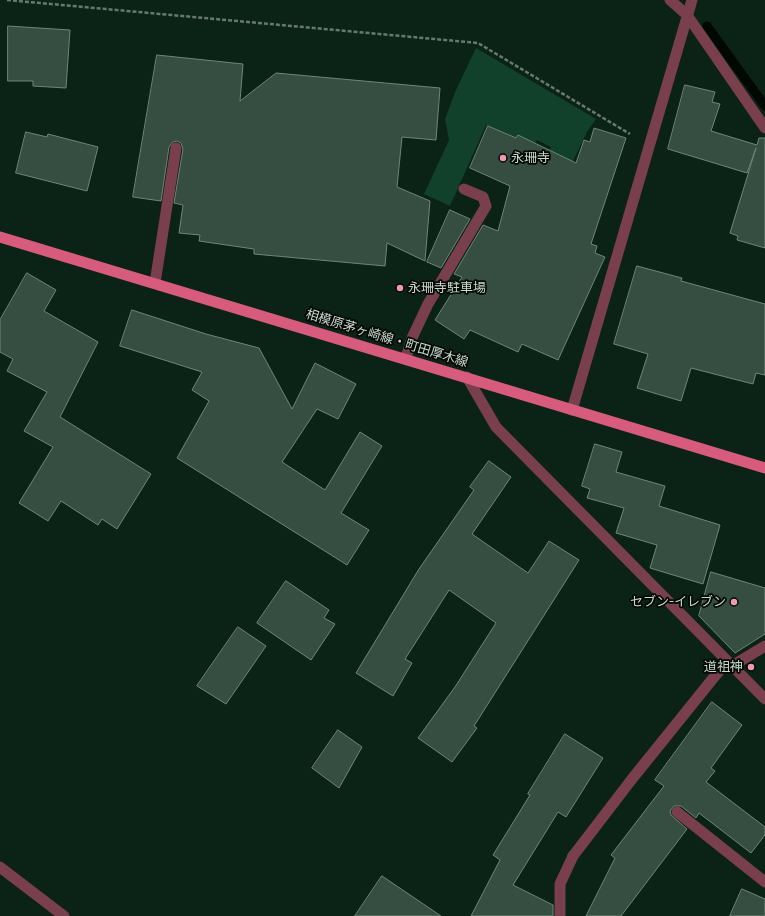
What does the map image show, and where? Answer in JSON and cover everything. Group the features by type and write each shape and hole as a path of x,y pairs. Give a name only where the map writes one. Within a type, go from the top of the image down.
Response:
{"main road":[{"name":"相模原茅ヶ崎線・町田厚木線","path":"0,237 406,358 765,468"}],"street":[{"path":"670,0 687,15 765,128"},
{"path":"572,410 692,0"},
{"path":"155,283 176,148"},
{"path":"406,358 412,338 428,304 486,206 483,197 464,189"},
{"path":"467,377 496,427 765,699"},
{"path":"560,916 560,884 573,856 632,779 730,664 765,646"},
{"path":"677,812 765,882"},
{"path":"0,867 64,916"}],"path":[{"path":"7,0 478,43 649,146"}],"green space":[{"path":"476,48 596,119 587,132 572,163 549,152 551,147 537,140 535,143 516,138 486,125 450,206 424,194 449,140 445,119 456,90"}],"building":[{"path":"8,26 70,30 66,88 33,86 33,81 8,81"},
{"path":"157,55 243,64 240,101 276,73 440,88 436,140 402,137 397,187 430,201 425,261 387,243 385,266 254,254 254,249 199,241 200,235 179,233 183,205 174,203 183,149 181,143 177,141 173,142 169,147 161,201 133,197"},
{"path":"685,85 715,92 712,102 720,104 711,131 757,145 759,138 765,138 765,248 737,240 738,236 730,233 756,148 747,173 668,149"},
{"path":"488,126 516,138 518,135 576,163 584,140 590,142 594,128 626,138 591,244 597,246 595,253 605,257 558,360 522,344 518,352 470,330 464,339 435,320 462,277 454,274 483,225 498,231 510,186 470,168"},
{"path":"26,132 47,137 48,134 98,147 87,191 16,173"},
{"path":"450,210 470,219 441,268 427,262"},
{"path":"637,266 682,278 681,281 765,304 765,375 756,373 753,384 691,368 681,401 637,388 648,354 614,344"},
{"path":"27,273 56,290 44,311 98,342 60,417 151,474 117,529 102,519 98,525 61,501 48,521 19,503 53,447 24,431 47,392 7,371 13,359 0,352 0,320"},
{"path":"132,310 206,334 259,348 292,409 315,363 356,384 338,419 317,409 282,462 325,490 360,432 382,446 341,513 369,530 347,565 177,458 209,401 192,390 202,372 120,346"},
{"path":"595,444 622,452 616,472 665,486 659,506 720,525 703,584 650,568 657,545 616,533 624,508 587,498 590,489 582,486"},
{"path":"489,461 511,477 472,534 528,573 549,541 579,560 474,726 477,728 452,762 418,738 455,687 496,623 449,590 405,659 412,663 393,696 356,673 419,569 474,490 470,487"},
{"name":"セブン-イレブン","path":"711,572 765,588 765,634 735,653 699,616"},
{"path":"286,581 329,610 324,618 335,624 311,660 257,623"},
{"path":"238,627 266,646 226,704 197,686"},
{"path":"712,702 742,725 711,768 715,771 706,782 765,827 765,835 751,853 699,813 696,818 681,806 674,806 670,811 671,815 687,829 621,916 586,916 615,858 611,855 664,786 655,780"},
{"path":"338,730 362,747 339,788 312,768"},
{"path":"565,734 603,758 566,817 558,812 513,885 553,905 553,916 471,916 500,860 493,855"},
{"path":"382,876 441,916 355,916"},
{"path":"742,889 765,899 765,916 730,916"}],"waterway":[{"path":"707,26 765,106"}],"place":[{"name":"永珊寺","path":"503,158"},
{"name":"永珊寺駐車場","path":"400,288"},
{"name":"セブン-イレブン","path":"734,602"},
{"name":"道祖神","path":"751,667"}]}
